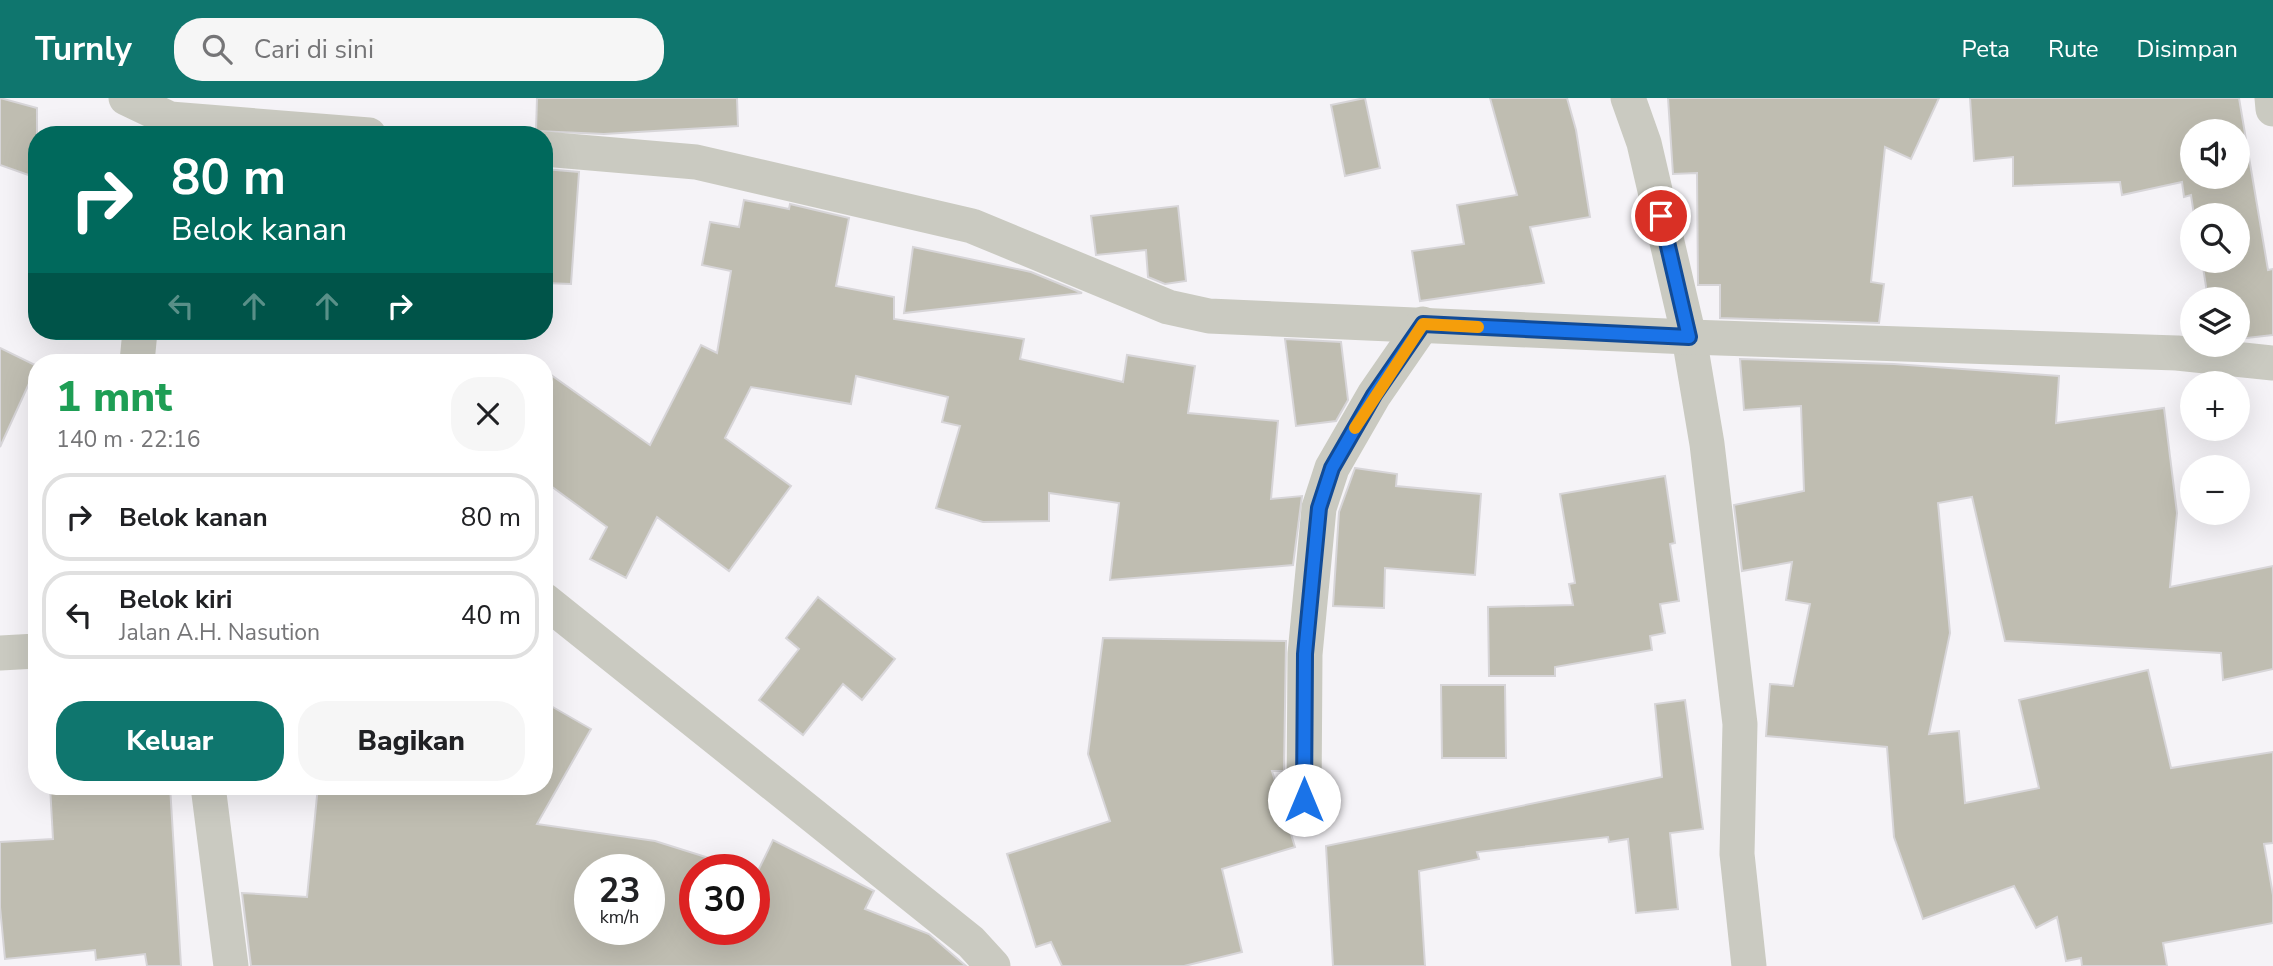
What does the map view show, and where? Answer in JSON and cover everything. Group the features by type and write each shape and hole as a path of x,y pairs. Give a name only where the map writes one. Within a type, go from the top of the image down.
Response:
{"street":[{"path":"126,98 171,117 270,126"},
{"path":"1628,98 1644,143 1689,337 1707,444 1740,724 1737,854 1749,966"},
{"path":"2272,98 2273,109"},
{"path":"553,150 696,162 972,226 1168,307 1209,316 1689,337 2177,353 2273,363"},
{"path":"1304,800 1305,654 1319,508 1332,468 1374,395 1423,324"},
{"path":"553,607 977,958"},
{"path":"0,653 28,651"},
{"path":"209,795 231,966"}],"building":[{"path":"0,98 37,108 37,126 28,126 28,175 0,165"},
{"path":"537,98 737,98 738,126 604,134 553,132 553,126 536,126"},
{"path":"1365,98 1380,168 1345,176 1331,105"},
{"path":"1490,98 1567,98 1576,130 1590,217 1530,227 1544,283 1420,301 1412,251 1464,244 1457,205 1517,195"},
{"path":"1668,98 1939,98 1911,159 1885,147 1871,282 1884,284 1879,323 1720,318 1720,285 1698,285 1697,173 1673,174"},
{"path":"1970,98 2239,98 2243,119 2180,119 2180,182 2122,195 2120,182 2013,186 2013,157 1974,161"},
{"path":"2250,163 2268,270 2273,269 2273,335 2250,338 2250,287 2206,287 2204,273 2250,273 2250,203 2192,203 2191,195 2184,197 2183,189 2250,189"},
{"path":"553,170 579,172 571,284 553,283"},
{"path":"744,200 789,209 790,204 849,218 836,286 894,297 894,319 1024,339 1020,359 1123,382 1127,355 1195,366 1188,413 1278,421 1271,499 1302,496 1293,565 1110,580 1119,503 1049,493 1049,521 983,522 936,508 960,426 942,422 948,397 856,376 851,404 751,387 725,438 791,486 729,571 657,517 626,578 590,559 607,527 553,488 553,376 650,445 701,345 717,353 731,271 702,265 710,222 739,227"},
{"path":"1178,206 1186,281 1165,284 1148,277 1146,250 1096,255 1091,216"},
{"path":"913,247 1031,272 1082,293 904,313"},
{"path":"1285,339 1341,342 1348,400 1336,421 1296,426"},
{"path":"0,348 28,362 28,386 0,447"},
{"path":"1740,359 1894,364 2059,376 2056,423 2164,408 2177,513 2170,587 2273,566 2273,669 2223,680 2221,653 2005,641 1972,497 1938,503 1950,633 1929,734 1959,731 1965,803 2039,788 2019,700 2148,670 2171,768 2273,752 2273,843 2264,844 2273,895 2273,923 2163,943 2167,966 2082,966 2081,958 2066,961 2057,917 2036,928 2014,886 1923,919 1894,837 1887,747 1766,736 1770,684 1793,686 1810,604 1786,600 1792,562 1742,571 1734,505 1804,491 1801,406 1744,410"},
{"path":"1355,468 1397,474 1396,486 1481,494 1475,575 1385,568 1384,608 1333,606 1339,512"},
{"path":"1665,476 1675,543 1670,544 1679,601 1660,604 1665,633 1650,636 1652,650 1555,667 1555,676 1489,676 1488,607 1573,605 1569,584 1575,583 1560,494"},
{"path":"818,597 895,659 862,700 843,684 803,735 759,700 799,649 786,638"},
{"path":"1103,638 1286,641 1284,771 1272,771 1295,847 1222,869 1242,952 1184,966 1062,966 1051,942 1036,947 1007,854 1110,821 1088,754"},
{"path":"1441,685 1505,685 1506,758 1442,758"},
{"path":"1685,700 1703,829 1670,833 1678,909 1636,913 1628,839 1609,842 1608,837 1477,852 1479,859 1419,871 1425,966 1333,966 1326,846 1662,777 1655,704"},
{"path":"553,707 591,729 537,824 655,841 696,854 679,854 679,945 770,945 770,854 766,854 773,840 874,891 865,909 929,934 966,966 251,966 242,893 307,897 317,795 553,795"},
{"path":"51,795 171,795 181,966 147,966 145,954 96,960 95,950 5,959 0,907 0,842 53,839"}],"slow traffic":[{"path":"1355,428 1405,347 1423,324 1478,327"}],"route":[{"path":"1304,800 1305,654 1319,508 1332,468 1374,395 1423,324 1689,337 1661,216"}]}
